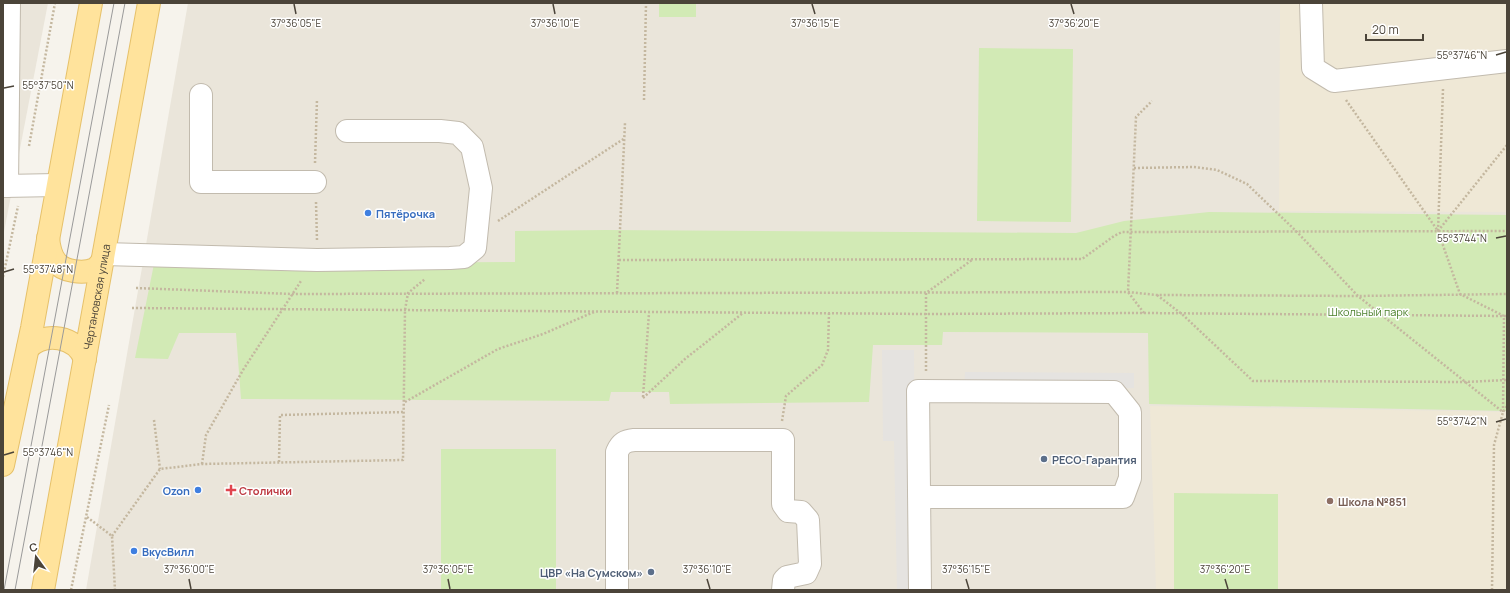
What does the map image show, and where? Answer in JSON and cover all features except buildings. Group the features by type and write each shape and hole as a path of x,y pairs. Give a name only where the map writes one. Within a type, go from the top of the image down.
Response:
{"main road":[{"path":"3,465 8,410 28,348 91,3"},
{"name":"Чертановская улица","path":"43,590 149,3"},
{"path":"48,238 50,254 56,264 65,269 87,271 96,268 104,257"},
{"path":"28,348 35,341 43,338 62,340 77,345 85,359"}],"lane":[{"path":"9,3 5,186 57,185"},
{"path":"1311,3 1312,68 1334,81 1507,61"},
{"path":"201,95 201,182 315,182"},
{"path":"104,257 316,260 464,257 476,248 481,188 472,147 458,133 440,131 347,131"},
{"path":"919,498 1123,497 1130,478 1130,412 1114,392 918,392 919,498 920,590"},
{"path":"617,590 617,452 619,446 625,441 634,440 783,440 783,504 788,511 801,512 808,520 810,564 806,573 787,577 784,580 783,590"}],"path":[{"path":"644,100 646,3"},
{"path":"1438,231 1444,68"},
{"path":"1334,81 1438,231 1460,294 1505,316"},
{"path":"315,182 317,99"},
{"path":"1144,313 1128,292 1136,117 1152,101"},
{"path":"617,293 626,123"},
{"path":"477,235 625,138"},
{"path":"1438,231 1507,145"},
{"path":"1134,168 1194,167 1216,170 1247,184 1257,191 1271,208 1296,231 1358,296 1503,412"},
{"path":"619,260 1082,259 1114,236 1131,232 1507,231"},
{"path":"926,292 973,259"},
{"path":"202,464 206,435 243,370 316,260"},
{"path":"160,469 202,464 403,460 405,412 405,310 408,293 426,278"},
{"path":"136,288 292,294 1128,292 1156,295 1358,296 1507,294"},
{"path":"918,392 926,376 926,292"},
{"path":"1156,295 1183,314 1253,381 1466,382 1507,380"},
{"path":"132,308 284,308 649,313 1144,313 1505,316"},
{"path":"405,402 498,349 543,334 595,312"},
{"path":"649,313 643,398 685,359 743,313"},
{"path":"783,440 782,419 786,396 822,365 828,350 829,313"},
{"path":"1492,590 1494,445 1503,412 1505,316"},
{"path":"71,590 109,405"},
{"path":"1503,412 1507,406"},
{"path":"1503,412 1507,410"},
{"path":"279,462 280,415 405,412"},
{"path":"115,590 112,536 160,469 154,420"},
{"path":"87,517 112,536"}],"shaded area":[{"path":"3,3 48,3 3,237"},
{"path":"188,3 1507,3 1507,590 86,590"},
{"path":"1280,3 1507,3 1507,212 1279,211"},
{"path":"882,350 914,350 915,590 897,590 894,441 883,441"},
{"path":"965,372 1134,373 1134,388 964,390"},
{"name":"Школа №851","path":"1150,406 1507,412 1507,590 1156,590"}],"green space":[{"path":"659,3 696,3 696,17 659,17"},
{"path":"979,48 1073,49 1071,222 977,221"},
{"name":"Школьный парк","path":"1209,212 1507,215 1507,411 1149,404 1148,333 943,332 942,345 873,345 869,402 670,404 669,392 611,392 609,401 241,399 236,333 179,333 168,359 135,358 154,264 515,262 515,231 605,230 1076,233 1124,221"},
{"path":"441,449 556,449 556,590 441,590"},
{"path":"1174,493 1278,494 1278,590 1174,590"}],"tram line":[{"path":"4,590 114,3"},
{"path":"15,590 125,3"}],"place":[{"name":"Пятёрочка","path":"368,213"},
{"name":"РЕСО-Гарантия","path":"1044,459"},
{"name":"Ozon","path":"198,490"},
{"name":"Столички","path":"231,490"},
{"name":"Школа №851","path":"1330,501"},
{"name":"ВкусВилл","path":"134,551"},
{"name":"ЦВР «На Сумском»","path":"651,572"}]}
